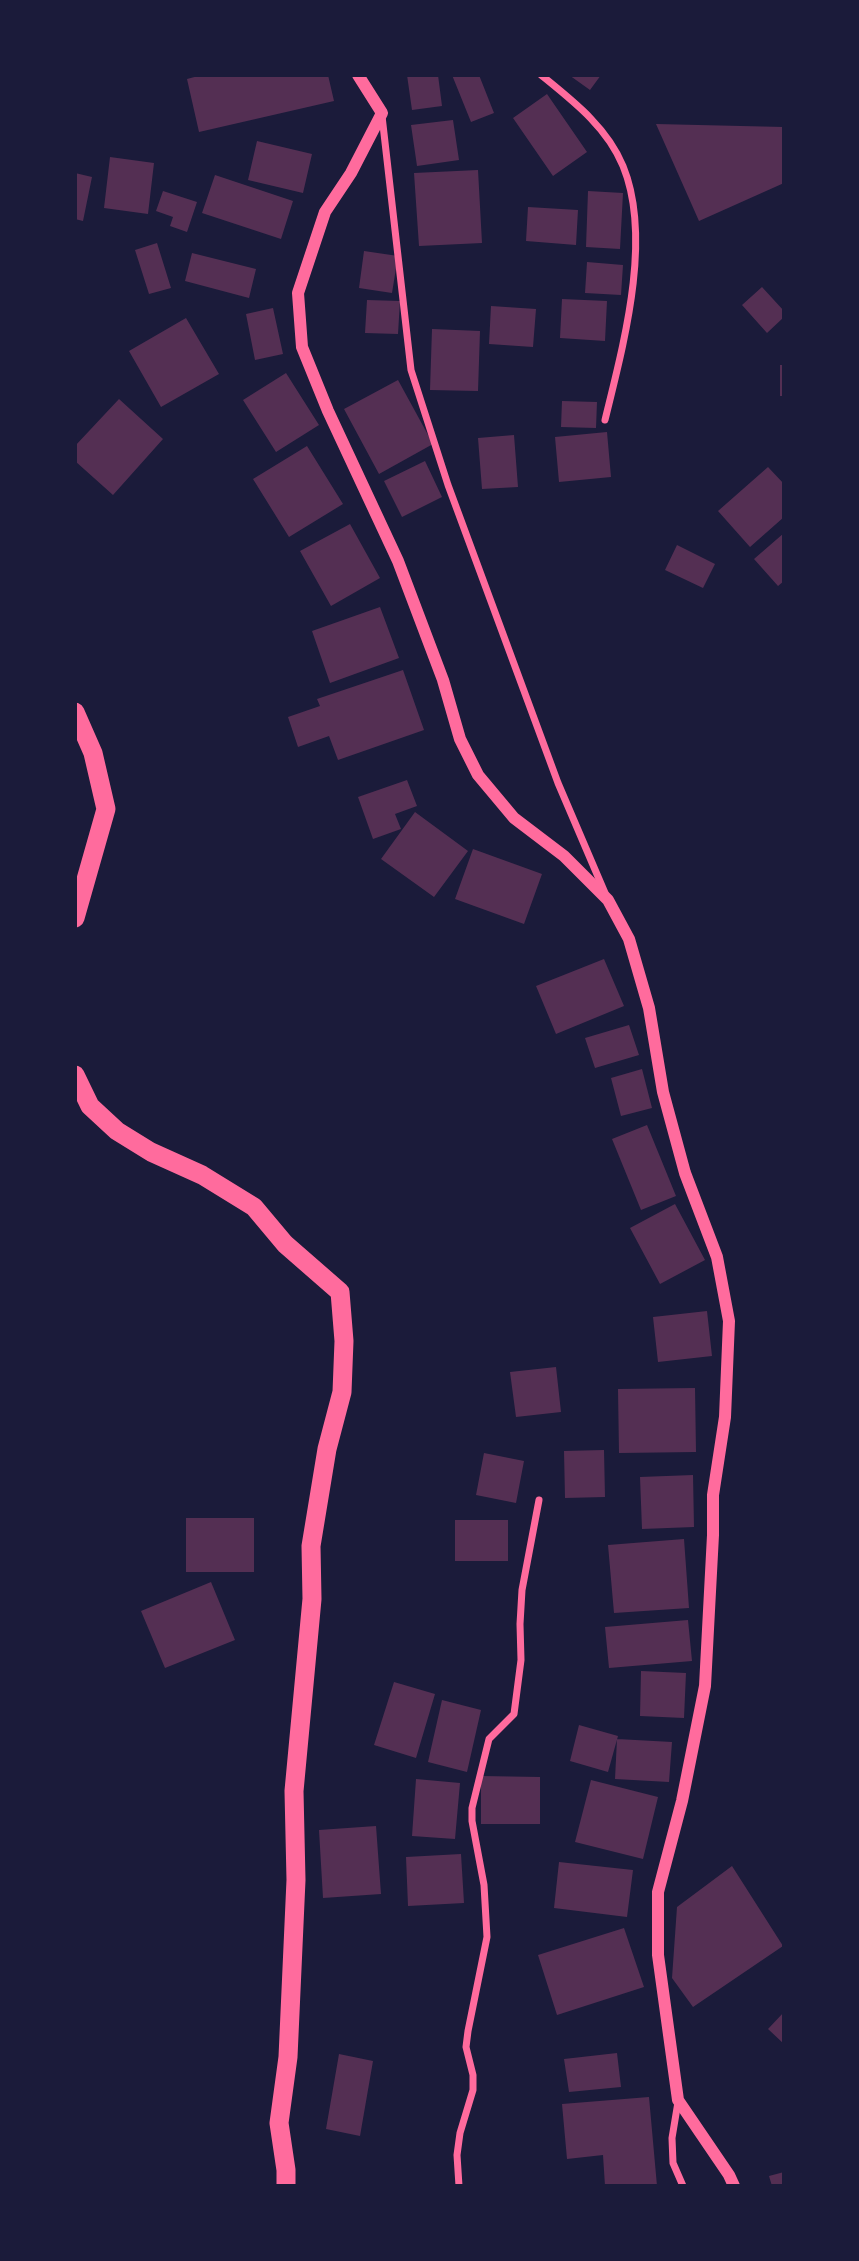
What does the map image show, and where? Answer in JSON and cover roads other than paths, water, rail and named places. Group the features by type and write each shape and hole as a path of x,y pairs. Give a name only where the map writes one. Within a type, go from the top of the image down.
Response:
{"highway":[{"path":"75,712 93,753 106,809 75,918"},
{"path":"75,1075 90,1107 117,1131 151,1152 202,1175 254,1208 285,1244 340,1292 344,1342 342,1392 327,1449 312,1546 312,1599 294,1791 296,1880 288,2057 279,2123 286,2186"}],"street":[{"path":"358,75 382,113 411,370 448,485 553,770 608,900 629,939 649,1008 666,1103 685,1173 717,1257 729,1321 725,1416 713,1495 705,1686 682,1801 658,1892 658,1955 678,2100 672,2138 673,2163 683,2186"},
{"path":"541,75 588,114 607,139 623,165 632,197 635,235 629,319 605,420"},
{"path":"382,113 351,173 325,212 298,293 302,347 328,411 398,561 443,680 460,739 478,775 514,818 564,856 608,900"},
{"path":"459,2186 459,2144 473,2090 473,2075 466,2047 487,1937 484,1885 472,1808 489,1740 514,1714 521,1660 522,1590 539,1500"},
{"path":"678,2100 734,2186"}]}
